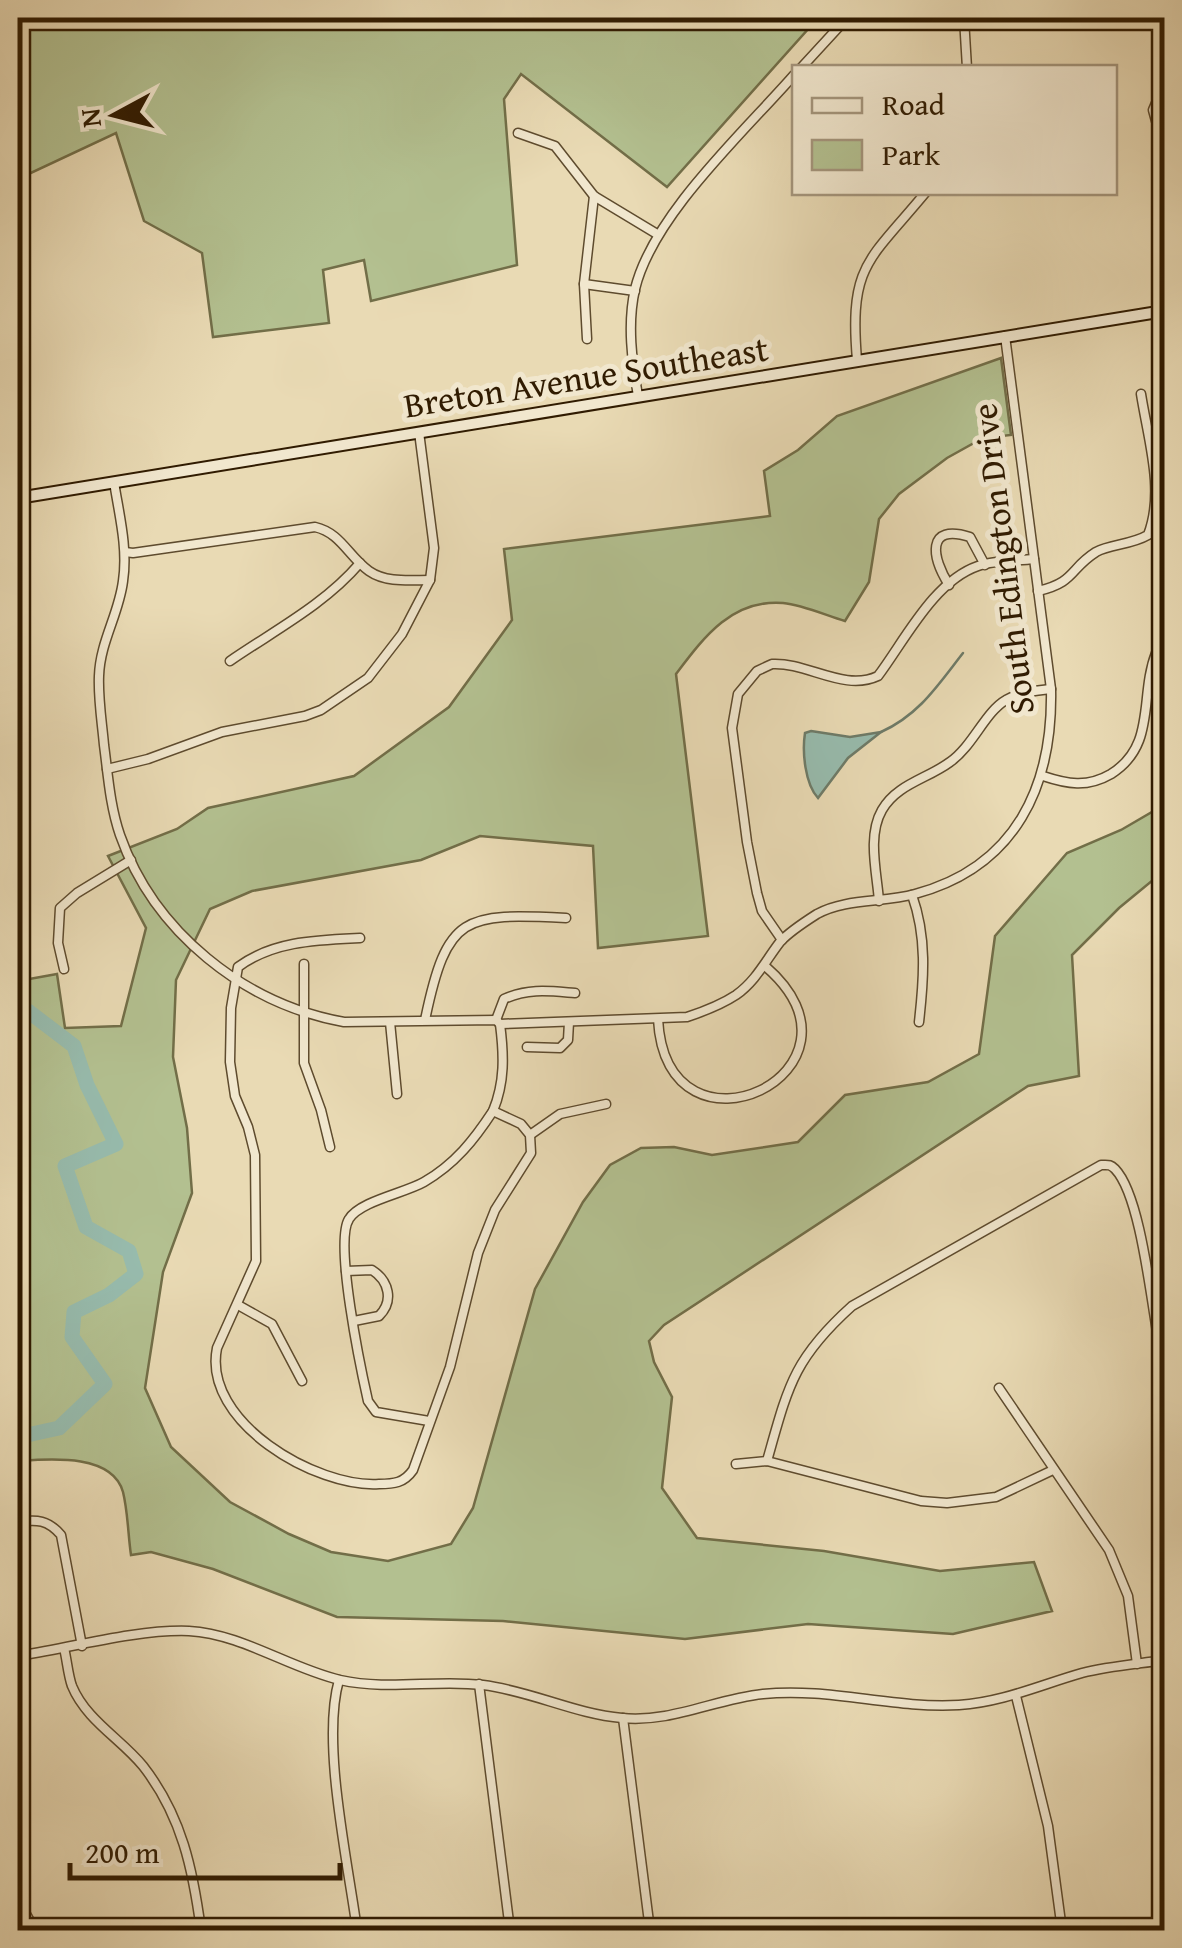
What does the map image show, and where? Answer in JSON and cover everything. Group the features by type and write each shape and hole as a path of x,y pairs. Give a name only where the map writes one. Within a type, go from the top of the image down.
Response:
{"main road":[{"name":"Breton Avenue Southeast","path":"18,498 1164,311"}],"street":[{"path":"804,65 847,18"},
{"path":"964,18 968,65"},
{"path":"638,396 631,334 635,291 657,234 792,77"},
{"path":"1164,99 1154,106 1153,114 1156,121 1164,124"},
{"path":"518,132 555,146 594,196 657,234"},
{"path":"857,360 856,292 863,269 923,195"},
{"path":"587,339 584,284 594,196"},
{"path":"584,284 635,291"},
{"name":"South Edington Drive","path":"114,482 125,552 119,602 99,672 112,807 130,860 174,927 207,959 255,992 344,1022 570,1022 687,1016 710,1010 738,994 766,966 782,940 820,912 854,902 912,895 941,885 978,864 1010,836 1030,809 1042,776 1052,725 1050,688 1004,336"},
{"path":"1038,591 1060,585 1100,550 1122,547 1148,534 1156,516 1157,498 1141,394"},
{"path":"107,768 222,732 282,722 321,710 368,678 402,634 430,580 434,548 419,432"},
{"path":"125,552 314,527 335,535 360,563 382,577 430,580"},
{"path":"949,585 935,554 941,536 950,532 970,536 986,564"},
{"path":"782,940 762,911 747,842 732,728 736,697 757,672 772,664 852,682 878,676 931,603 949,585 978,566 1034,559"},
{"path":"230,661 328,598 360,563"},
{"path":"1042,776 1067,784 1090,783 1128,761 1144,734 1150,672 1156,653"},
{"path":"879,901 875,834 882,810 892,796 951,762 975,738 1001,702 1014,695 1050,688"},
{"path":"18,848 24,870"},
{"path":"64,969 58,943 60,908 130,860"},
{"path":"912,895 921,920 924,948 919,1022"},
{"path":"425,1020 444,948 466,925 504,915 566,918"},
{"path":"360,938 264,951 238,967 230,1008 230,1062 235,1096 253,1142 256,1261 214,1362 230,1404 253,1432 286,1457 341,1482 362,1486 404,1480 413,1470 450,1368 478,1253 496,1210 531,1154 530,1136 521,1124 494,1111"},
{"path":"304,964 304,1062 330,1148"},
{"path":"658,1019 664,1055 677,1077 692,1088 717,1099 746,1098 768,1089 789,1070 795,1056 800,1042 800,1014 782,981 766,966"},
{"path":"429,1421 376,1412 372,1408 346,1271 344,1229 354,1213 428,1180 455,1160 494,1111 504,1062 498,1022 504,999 531,989 575,993"},
{"path":"390,1022 397,1094"},
{"path":"527,1048 560,1048 568,1040 570,1022"},
{"path":"530,1136 560,1114 606,1104"},
{"path":"767,1461 789,1384 823,1331 852,1306 1092,1168 1108,1164 1119,1176 1136,1218 1164,1370"},
{"path":"346,1271 372,1270 384,1280 388,1292 388,1304 379,1316 354,1321"},
{"path":"238,1305 272,1324 302,1381"},
{"path":"998,1388 1109,1550 1128,1596 1136,1664"},
{"path":"736,1464 767,1461 921,1501 947,1504 996,1497 1053,1470"},
{"path":"18,1522 43,1520 61,1535 82,1646"},
{"path":"18,1656 158,1632 193,1632 225,1638 340,1680 392,1686 478,1684 526,1692 624,1718 672,1716 775,1693 811,1692 938,1706 1016,1696 1088,1672 1164,1660"},
{"path":"64,1648 72,1685 86,1710 142,1764 183,1836 192,1865 201,1930"},
{"path":"340,1680 334,1700 332,1737 357,1930"},
{"path":"478,1684 510,1930"},
{"path":"1016,1696 1048,1826 1062,1930"},
{"path":"624,1718 650,1930"},
{"path":"18,1900 34,1930"}],"green space":[{"path":"18,18 818,18 667,187 521,74 504,99 517,265 371,301 364,260 323,270 329,323 213,337 202,253 144,221 116,133 18,179"},
{"path":"1001,358 1011,435 983,438 947,458 899,494 879,519 869,582 845,621 783,603 749,607 709,634 676,674 708,936 598,948 593,846 480,836 421,860 252,891 210,909 176,980 173,1057 187,1128 192,1193 163,1272 145,1388 171,1447 230,1502 289,1534 331,1552 388,1561 451,1544 473,1508 535,1289 583,1202 610,1165 641,1148 674,1147 712,1155 798,1142 845,1095 928,1082 979,1054 995,936 1067,853 1121,830 1164,805 1164,871 1119,908 1072,955 1079,1076 1028,1086 664,1325 649,1341 654,1362 672,1397 662,1488 697,1538 824,1551 940,1571 1034,1562 1052,1611 953,1634 808,1624 685,1639 503,1621 337,1617 213,1569 151,1552 131,1555 126,1507 117,1479 106,1470 78,1461 18,1461 18,981 57,974 65,1028 121,1026 146,928 108,856 177,829 208,808 354,776 449,707 512,620 504,549 770,516 764,471 798,450 837,416"}],"shaded area":[{"path":"881,732 848,758 818,798 810,785 804,758 805,733 850,737"}],"waterway":[{"path":"419,25 430,18"},
{"path":"881,732 917,708 963,653"},
{"path":"18,1009 28,1011 74,1046 87,1085 116,1144 65,1166 86,1227 129,1251 136,1274 109,1295 74,1312 72,1337 105,1384 59,1428 18,1437"}]}
